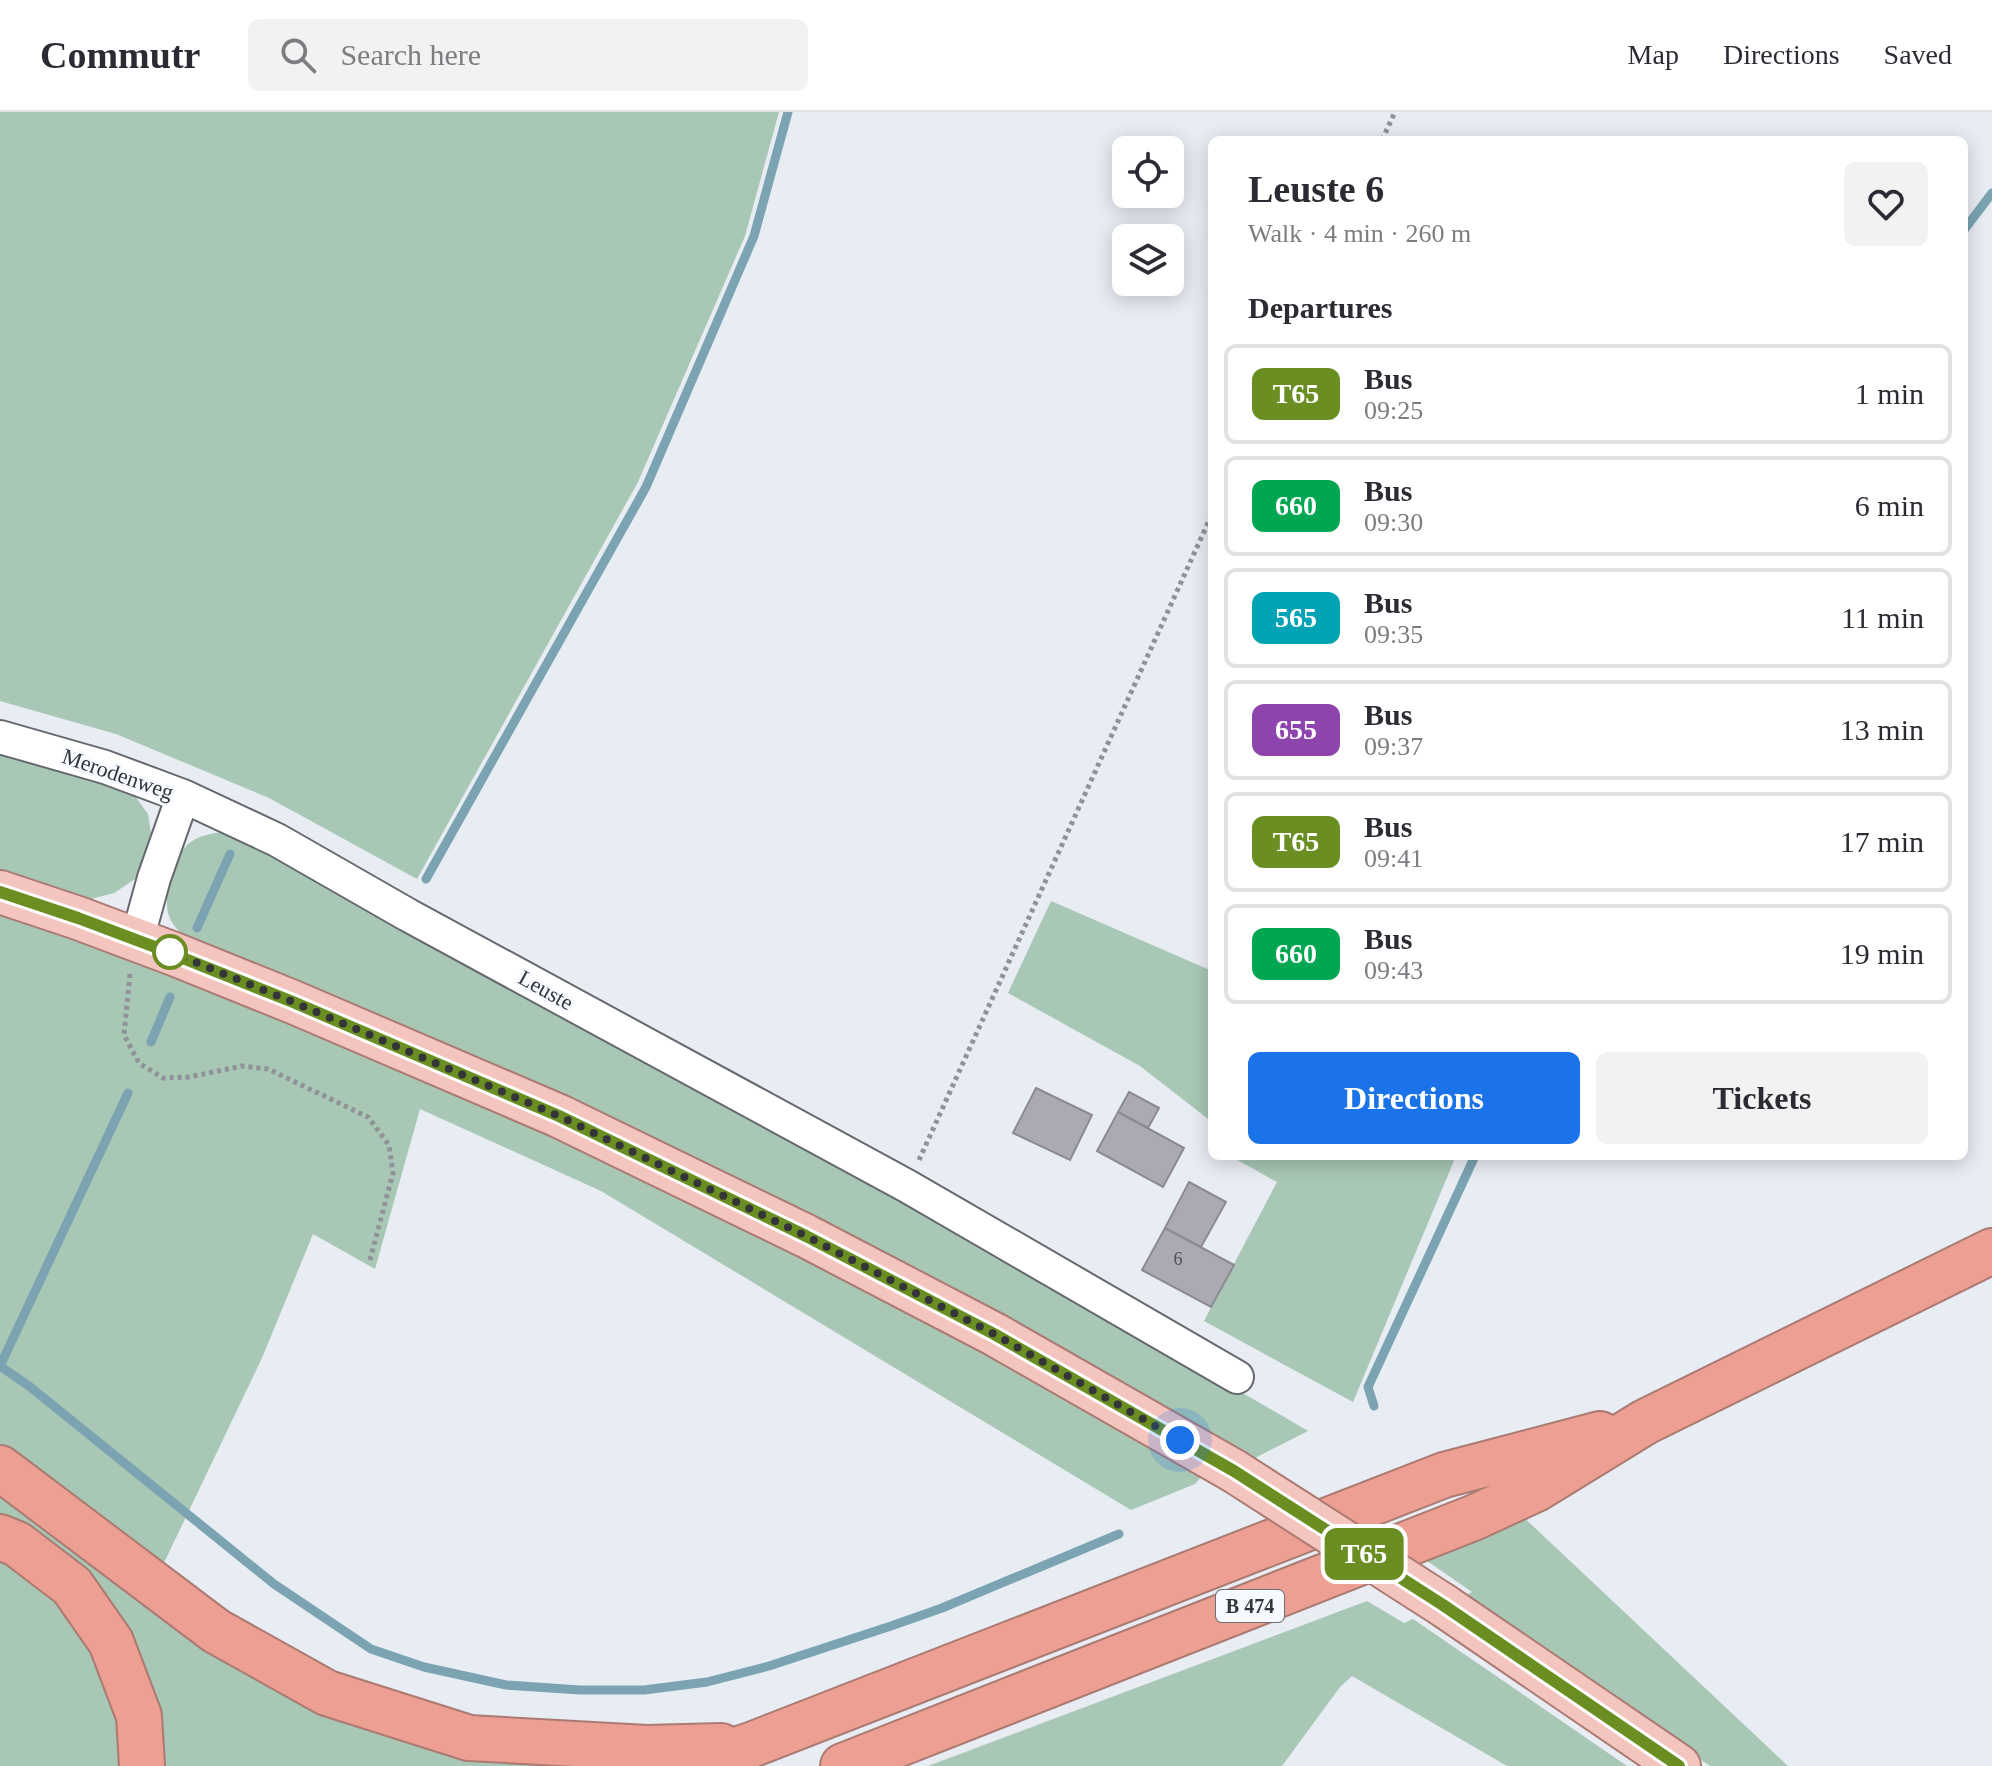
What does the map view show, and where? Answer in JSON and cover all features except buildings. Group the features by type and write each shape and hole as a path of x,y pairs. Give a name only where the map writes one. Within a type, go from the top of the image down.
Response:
{"highway":[{"name":"B 474","path":"843,1766 1473,1518 1536,1489 1645,1422 1992,1251"},
{"name":"B 474","path":"687,1766 751,1745 1444,1475 1645,1422"},
{"path":"0,1468 216,1631 327,1693 469,1738 647,1748 751,1745"},
{"path":"0,1537 17,1544 72,1586 111,1642 139,1716 142,1766"}],"main road":[{"path":"0,892 137,940 293,1002 559,1116 806,1236 994,1334 1234,1471 1443,1605 1679,1766"}],"street":[{"name":"Merodenweg","path":"0,737 105,767 183,796 154,878 137,940"},
{"name":"Leuste","path":"183,796 277,840 408,915 907,1186 1237,1377"}],"path":[{"path":"1384,136 1395,112"},
{"path":"907,1186 1208,523"},
{"path":"128,1000 124,1035 139,1063 163,1078 189,1077 242,1066 268,1069 368,1117 389,1145 393,1173 370,1260"}],"green space":[{"path":"0,112 779,112 745,236 638,482 417,879 269,798 116,734 0,701"},
{"path":"0,751 130,789 148,814 151,833 135,879 114,893 76,899 0,873"},
{"path":"230,831 906,1201 1308,1431 1255,1458 862,1242 516,1075 195,943 176,928 169,916 167,899 171,878 178,858 188,844 203,836"},
{"path":"1051,901 1208,969 1208,1119 1140,1066 1008,993"},
{"path":"0,906 329,1032 816,1256 1204,1473 1195,1484 1131,1510 601,1191 420,1109 375,1269 313,1234 262,1358 162,1567 0,1449"},
{"path":"1237,1160 1454,1160 1353,1402 1204,1321 1277,1182"},
{"path":"0,1491 218,1650 533,1761 564,1766 157,1766 156,1732 0,1517"},
{"path":"1518,1512 1788,1766 1710,1766 1465,1596 1472,1592 1417,1554"},
{"path":"0,1559 44,1589 80,1629 113,1703 119,1734 118,1766 0,1766"},
{"path":"1367,1601 1404,1623 1413,1619 1627,1766 1507,1766 1352,1676 1340,1687 1282,1766 928,1766"}],"waterway":[{"path":"426,879 646,487 754,236 788,112"},
{"path":"1968,225 1992,193"},
{"path":"197,928 230,854"},
{"path":"151,1042 170,997"},
{"path":"128,1093 0,1366 29,1386 274,1584 371,1649 424,1667 506,1685 644,1690 707,1682 769,1666 942,1608 1119,1534"},
{"path":"1374,1406 1368,1387 1473,1160"}],"bus line":[{"name":"T65","path":"0,892 78,918 293,1002 559,1116 806,1236 994,1334 1234,1471 1443,1605 1679,1766"}],"route":[{"path":"170,952 559,1116 806,1236 994,1334 1180,1440"}]}
